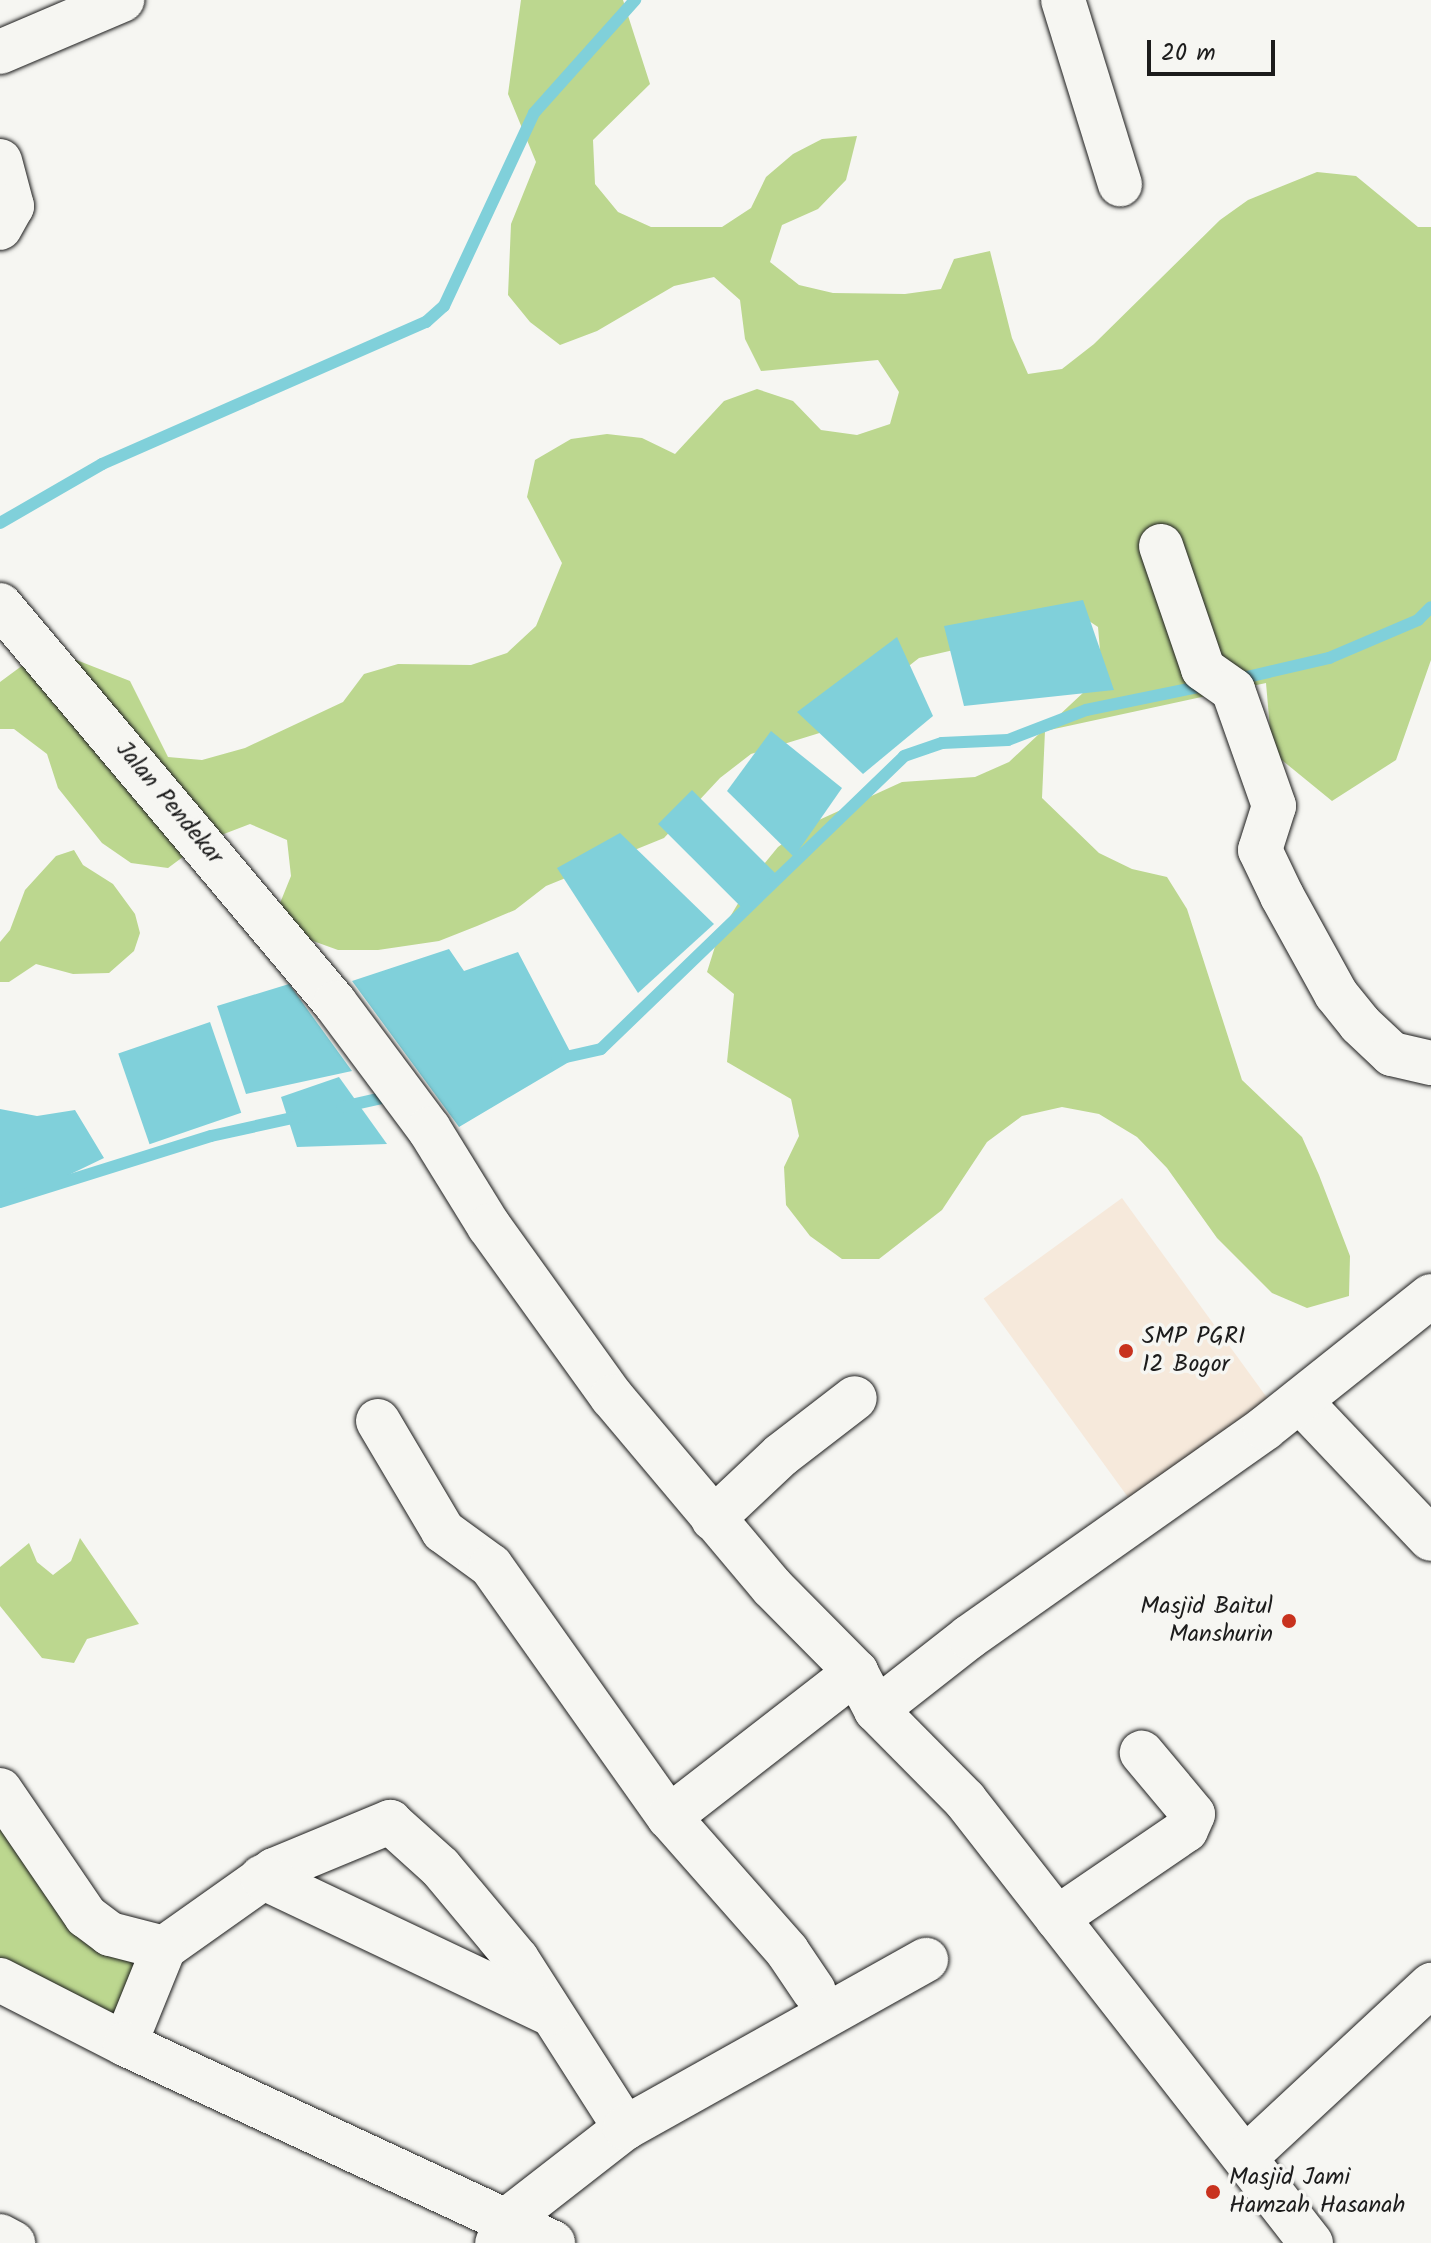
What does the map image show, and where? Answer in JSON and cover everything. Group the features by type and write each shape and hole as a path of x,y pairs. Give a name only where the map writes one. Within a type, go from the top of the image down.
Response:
{"street":[{"path":"0,52 122,0"},
{"path":"1078,6 1120,184"},
{"path":"0,161 12,206 0,228"},
{"path":"1161,546 1274,806 1260,850 1282,896 1336,994 1360,1024 1392,1054 1431,1063"},
{"name":"Jalan Pendekar","path":"0,605 335,1003 429,1129 561,1328 713,1519 856,1672 876,1710 965,1800 1311,2243"},
{"path":"876,1710 1427,1307"},
{"path":"713,1519 781,1455 855,1398"},
{"path":"1300,1401 1431,1539"},
{"path":"378,1421 443,1531 491,1566 669,1817 787,1951 814,1991"},
{"path":"669,1817 856,1672"},
{"path":"1057,1918 1186,1830 1193,1814 1142,1753"},
{"path":"0,1790 86,1916 110,1934 164,1948"},
{"path":"125,2044 164,1948 262,1877 390,1822 440,1867 507,1948 625,2128"},
{"path":"262,1877 548,2013"},
{"path":"502,2232 625,2128 926,1960"},
{"path":"0,1980 502,2232 553,2243"},
{"path":"1246,2157 1431,1985"},
{"path":"0,2236 13,2243"}],"shaded area":[{"name":"SMP PGRI 12 Bogor","path":"1122,1198 1271,1403 1132,1503 984,1299"}],"green space":[{"path":"521,0 623,0 650,84 593,140 595,184 618,212 651,227 722,227 751,208 766,177 793,154 822,139 857,136 846,180 818,209 782,225 770,262 799,285 833,293 905,294 941,289 954,259 990,251 1012,338 1028,374 1062,369 1094,344 1220,220 1248,200 1317,172 1356,176 1418,227 1431,227 1431,660 1396,760 1332,801 1272,752 1266,683 1045,731 1042,798 1099,853 1132,869 1167,877 1187,909 1242,1080 1302,1137 1319,1175 1350,1256 1349,1296 1307,1308 1272,1293 1217,1238 1167,1168 1137,1137 1099,1114 1062,1107 1022,1116 987,1142 942,1210 879,1259 842,1259 810,1236 786,1205 784,1167 799,1136 791,1099 727,1062 734,994 707,972 718,937 755,875 778,847 808,825 902,782 975,777 1009,762 1085,691 1101,662 1098,627 1068,607 958,649 919,658 826,731 751,754 720,778 664,838 546,886 515,910 439,941 378,950 338,950 302,937 276,913 291,876 287,840 250,824 203,842 168,868 131,863 102,843 58,788 47,754 14,729 0,729 0,682 23,665 56,652 130,681 168,757 202,760 245,748 343,702 364,674 398,664 471,665 507,653 536,626 562,563 527,497 535,460 571,439 607,434 642,438 675,454 724,401 757,389 793,401 821,430 857,435 890,424 899,392 878,360 761,371 745,339 740,300 714,277 674,286 597,331 560,345 530,322 508,295 511,224 536,162 508,94"},
{"path":"74,850 83,865 113,884 135,914 140,933 134,951 109,973 73,974 36,964 9,982 0,982 0,942 10,930 25,890 56,856"},
{"path":"80,1538 139,1624 87,1639 74,1663 42,1658 0,1606 0,1567 29,1543 37,1562 53,1575 71,1561"},
{"path":"0,1806 145,1963 116,2020 0,1966"}],"water":[{"path":"1083,600 1114,690 964,706 944,626"},
{"path":"897,637 933,716 863,774 797,712"},
{"path":"771,731 842,788 794,857 727,791"},
{"path":"692,790 777,875 743,909 658,824"},
{"path":"620,833 714,924 638,993 557,868"},
{"path":"449,949 464,971 518,952 574,1059 459,1127 352,981"},
{"path":"289,984 352,1071 246,1094 217,1006"},
{"path":"210,1022 241,1113 150,1144 118,1054"},
{"path":"339,1077 387,1144 297,1147 281,1097"},
{"path":"0,1109 37,1116 75,1110 104,1158 0,1208"}],"waterway":[{"path":"0,523 102,464 426,322 444,306 534,113 635,0"},
{"path":"1234,680 1329,658 1418,620 1431,607"},
{"path":"557,1059 601,1049 904,756 942,743 1008,740 1086,710 1208,685"},
{"path":"342,1107 395,1095"},
{"path":"0,1202 211,1136 301,1116"}],"place":[{"name":"SMP PGRI 12 Bogor","path":"1126,1351"},
{"name":"Masjid Baitul Manshurin","path":"1289,1621"},
{"name":"Masjid Jami Hamzah Hasanah","path":"1213,2192"}]}
